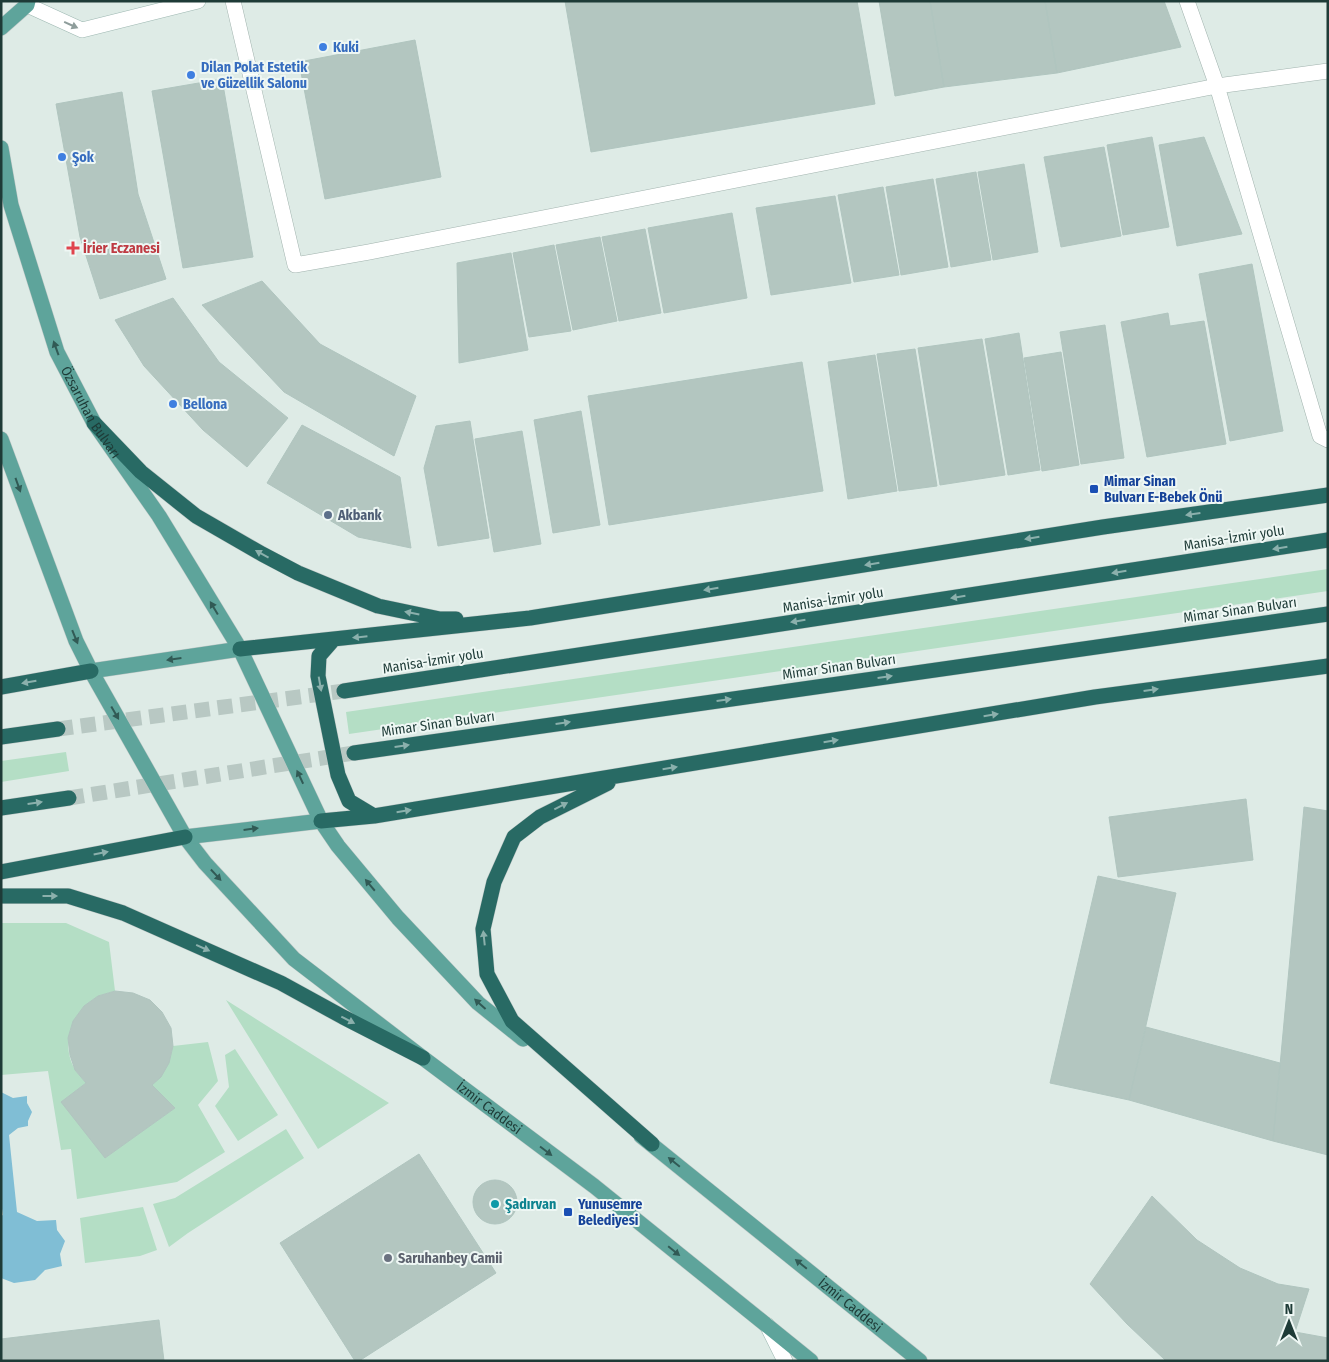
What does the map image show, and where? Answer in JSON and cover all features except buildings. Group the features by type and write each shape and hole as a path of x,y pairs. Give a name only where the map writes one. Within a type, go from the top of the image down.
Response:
{"highway":[{"path":"94,423 141,472 196,516 298,573 378,606 440,619 530,618"},
{"path":"240,650 530,618 1103,527 1328,495"},
{"name":"Manisa-İzmir yolu","path":"344,691 1328,540"},
{"name":"Mimar Sinan Bulvarı","path":"354,753 1328,614"},
{"path":"332,640 319,656 318,676 338,775 349,801 374,816"},
{"path":"321,821 374,816 1095,697 1328,666"},
{"path":"1,687 91,671"},
{"path":"1,737 58,729"},
{"path":"622,776 540,817 514,838 494,882 483,929 487,974 512,1021 652,1144"},
{"path":"1,808 69,798"},
{"path":"1,872 186,837"},
{"path":"1,896 68,896 124,913 281,983 422,1058"}],"main road":[{"path":"1,28 28,3"},
{"name":"Özsaruhan Bulvarı","path":"1,148 11,205 57,352 94,423 159,516 240,650 321,821"},
{"path":"1,439 76,641 91,671 240,650"},
{"name":"İzmir Caddesi","path":"91,671 186,837 205,864 294,959 422,1058 594,1186 811,1361"},
{"path":"186,837 321,821"},
{"name":"İzmir Caddesi","path":"321,821 338,846 398,918 478,1003 920,1361"}],"street":[{"path":"28,3 82,30 198,1"},
{"path":"233,1 295,265 1217,86 1328,71"},
{"path":"1187,1 1217,86 1320,436 1328,440"},
{"path":"767,1325 785,1361"}],"green space":[{"path":"1328,569 1328,591 349,734 346,712"},
{"path":"66,752 69,771 1,782 1,761"},
{"path":"1,923 66,923 109,942 115,991 99,996 88,1003 75,1020 69,1040 69,1050 71,1061 76,1071 86,1083 62,1102 106,1157 175,1108 152,1085 166,1067 173,1046 208,1042 218,1081 198,1105 225,1152 177,1182 77,1199 71,1149 61,1150 48,1071 1,1075"},
{"path":"226,1000 389,1103 318,1149"},
{"path":"235,1049 278,1115 238,1141 215,1106 229,1087 225,1055"},
{"path":"286,1129 304,1158 169,1247 153,1204 175,1198"},
{"path":"143,1207 157,1250 140,1256 85,1263 80,1218"}],"water":[{"path":"1,1092 13,1098 27,1096 27,1103 32,1112 28,1126 18,1128 9,1135 17,1212 37,1221 56,1220 57,1230 65,1241 60,1254 62,1266 45,1270 35,1280 14,1283 1,1278 1,1216 3,1215 1,1202"}],"tunnel":[{"path":"58,729 344,691"},
{"path":"69,798 354,753"}],"place":[{"name":"Kuki","path":"323,47"},
{"name":"Dilan Polat Estetik ve Güzellik Salonu","path":"191,75"},
{"name":"Şok","path":"62,157"},
{"name":"İrier Eczanesi","path":"73,248"},
{"name":"Bellona","path":"173,404"},
{"name":"Mimar Sinan Bulvarı E-Bebek Önü","path":"1094,489"},
{"name":"Akbank","path":"328,515"},
{"name":"Şadırvan","path":"495,1204"},
{"name":"Yunusemre Belediyesi","path":"568,1212"},
{"name":"Saruhanbey Camii","path":"388,1258"}]}
